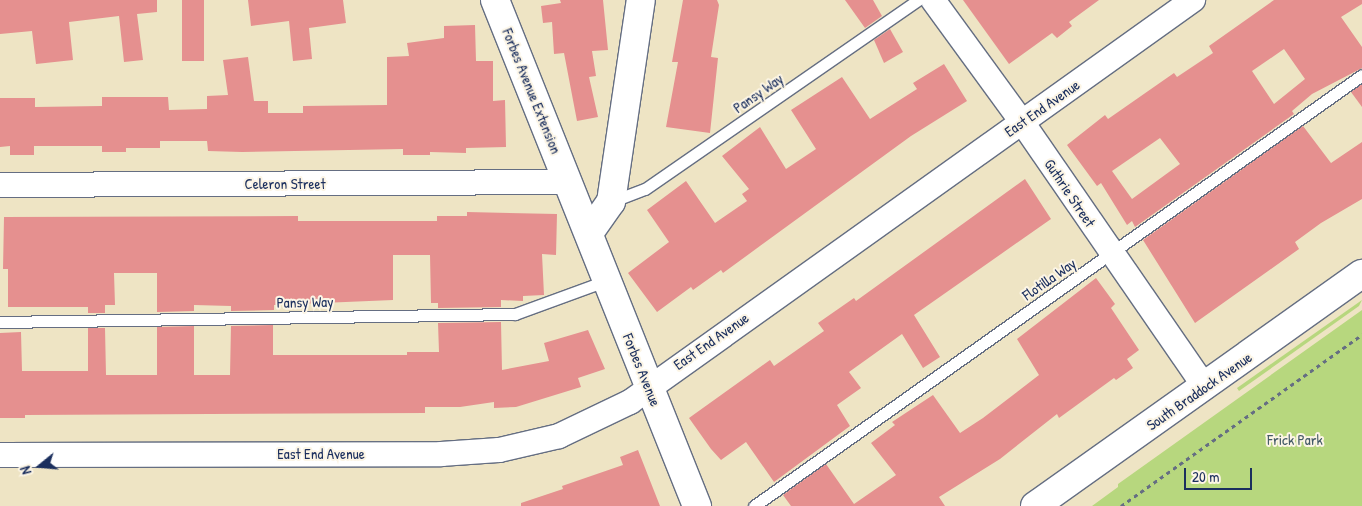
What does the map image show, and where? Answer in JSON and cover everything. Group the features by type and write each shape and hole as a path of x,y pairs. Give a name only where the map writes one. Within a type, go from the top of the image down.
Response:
{"street":[{"name":"Forbes Avenue Extension","path":"495,0 569,182"},
{"path":"589,234 611,202 641,0"},
{"name":"Guthrie Street","path":"933,0 1022,122 1111,254 1205,387"},
{"name":"East End Avenue","path":"0,455 441,454 499,450 559,436 630,402 648,387 1194,0"},
{"name":"Celeron Street","path":"0,186 569,182"},
{"name":"Forbes Avenue","path":"569,182 605,281 697,506"},
{"name":"South Braddock Avenue","path":"1035,506 1362,274"}],"lane":[{"name":"Pansy Way","path":"611,202 645,189 918,0"},
{"name":"Flotilla Way","path":"754,506 1362,75"},
{"name":"Pansy Way","path":"0,322 515,314 605,281"}],"path":[{"path":"1121,506 1362,335"}],"green space":[{"path":"1362,300 1359,306 1239,391 1237,388"},
{"name":"Frick Park","path":"1362,310 1362,506 1092,506 1118,487 1118,484"}],"building":[{"path":"0,0 157,0 157,12 137,14 143,60 124,62 119,16 69,22 73,60 36,64 32,31 0,34"},
{"path":"182,0 204,0 204,61 182,61"},
{"path":"248,0 343,0 346,23 309,28 312,59 293,61 289,21 251,26"},
{"path":"560,0 603,0 608,50 592,51 596,76 589,77 598,117 577,121 564,53 554,54 552,22 543,23 541,6 561,3"},
{"path":"683,0 717,0 719,5 711,57 718,58 710,133 666,127 678,62 672,62"},
{"path":"845,0 873,0 882,16 865,28"},
{"path":"963,0 1099,0 1069,22 1072,26 1057,38 1052,33 1009,64"},
{"path":"1274,0 1362,0 1362,4 1341,17 1362,47 1362,68 1312,94 1292,111 1294,114 1135,227 1132,221 1127,225 1101,183 1097,186 1067,145 1105,115 1108,119 1174,73 1177,77 1213,53 1209,46","holes":["1284,49 1305,79 1274,104 1252,71","1160,138 1180,164 1132,199 1112,171"]},
{"path":"475,25 476,61 493,61 493,101 505,100 506,147 466,148 466,153 430,152 430,155 403,155 403,149 208,151 207,141 160,141 160,148 126,148 126,152 102,152 102,146 34,146 34,155 10,155 10,146 0,147 0,98 35,98 35,107 102,106 102,97 168,97 169,110 207,109 207,96 228,95 223,60 248,57 254,101 268,101 268,113 303,113 303,106 387,105 387,57 409,56 407,43 444,38 444,26"},
{"path":"890,29 903,52 884,63 874,40"},
{"path":"944,64 967,101 911,136 723,273 721,270 693,290 691,287 657,312 628,273 669,242 647,210 686,181 715,223 747,201 742,194 749,189 722,156 760,127 786,169 816,149 791,110 842,77 870,119 917,89 913,83"},
{"path":"1362,84 1362,107 1351,92"},
{"path":"1303,126 1331,163 1362,142 1362,199 1321,223 1295,242 1299,249 1195,323 1143,240"},
{"path":"1025,179 1051,219 914,315 940,357 923,368 902,334 849,372 861,388 837,405 850,426 774,482 746,442 721,460 711,449 689,418 770,360 774,366 824,331 818,323 854,298 856,301"},
{"path":"467,212 557,214 556,255 542,254 544,295 523,296 523,301 501,300 501,307 438,308 438,303 431,303 430,255 393,255 393,300 274,305 274,310 231,311 231,306 194,305 194,311 157,312 157,273 114,273 115,305 105,305 105,313 88,313 88,307 8,307 8,269 3,269 4,217 298,216 298,221 437,221 437,216 467,216"},
{"path":"1096,278 1115,304 1111,308 1139,350 1127,359 1133,368 1116,380 1114,378 1059,418 1057,414 1000,459 939,497 945,506 791,506 783,495 826,464 854,504 896,475 871,443 895,425 892,422 933,395 960,433 983,418 1039,375 1017,339"},
{"path":"501,322 502,370 549,361 544,343 588,330 605,369 578,378 581,387 516,407 494,408 494,402 460,407 425,407 425,413 25,415 25,418 0,418 0,333 21,332 22,371 88,371 88,328 105,328 106,375 157,375 157,327 194,326 194,375 230,375 231,326 273,325 273,355 407,355 407,352 439,352 438,323"},
{"path":"638,450 660,506 521,506 521,503 563,489 562,486 623,465 620,457"}]}
